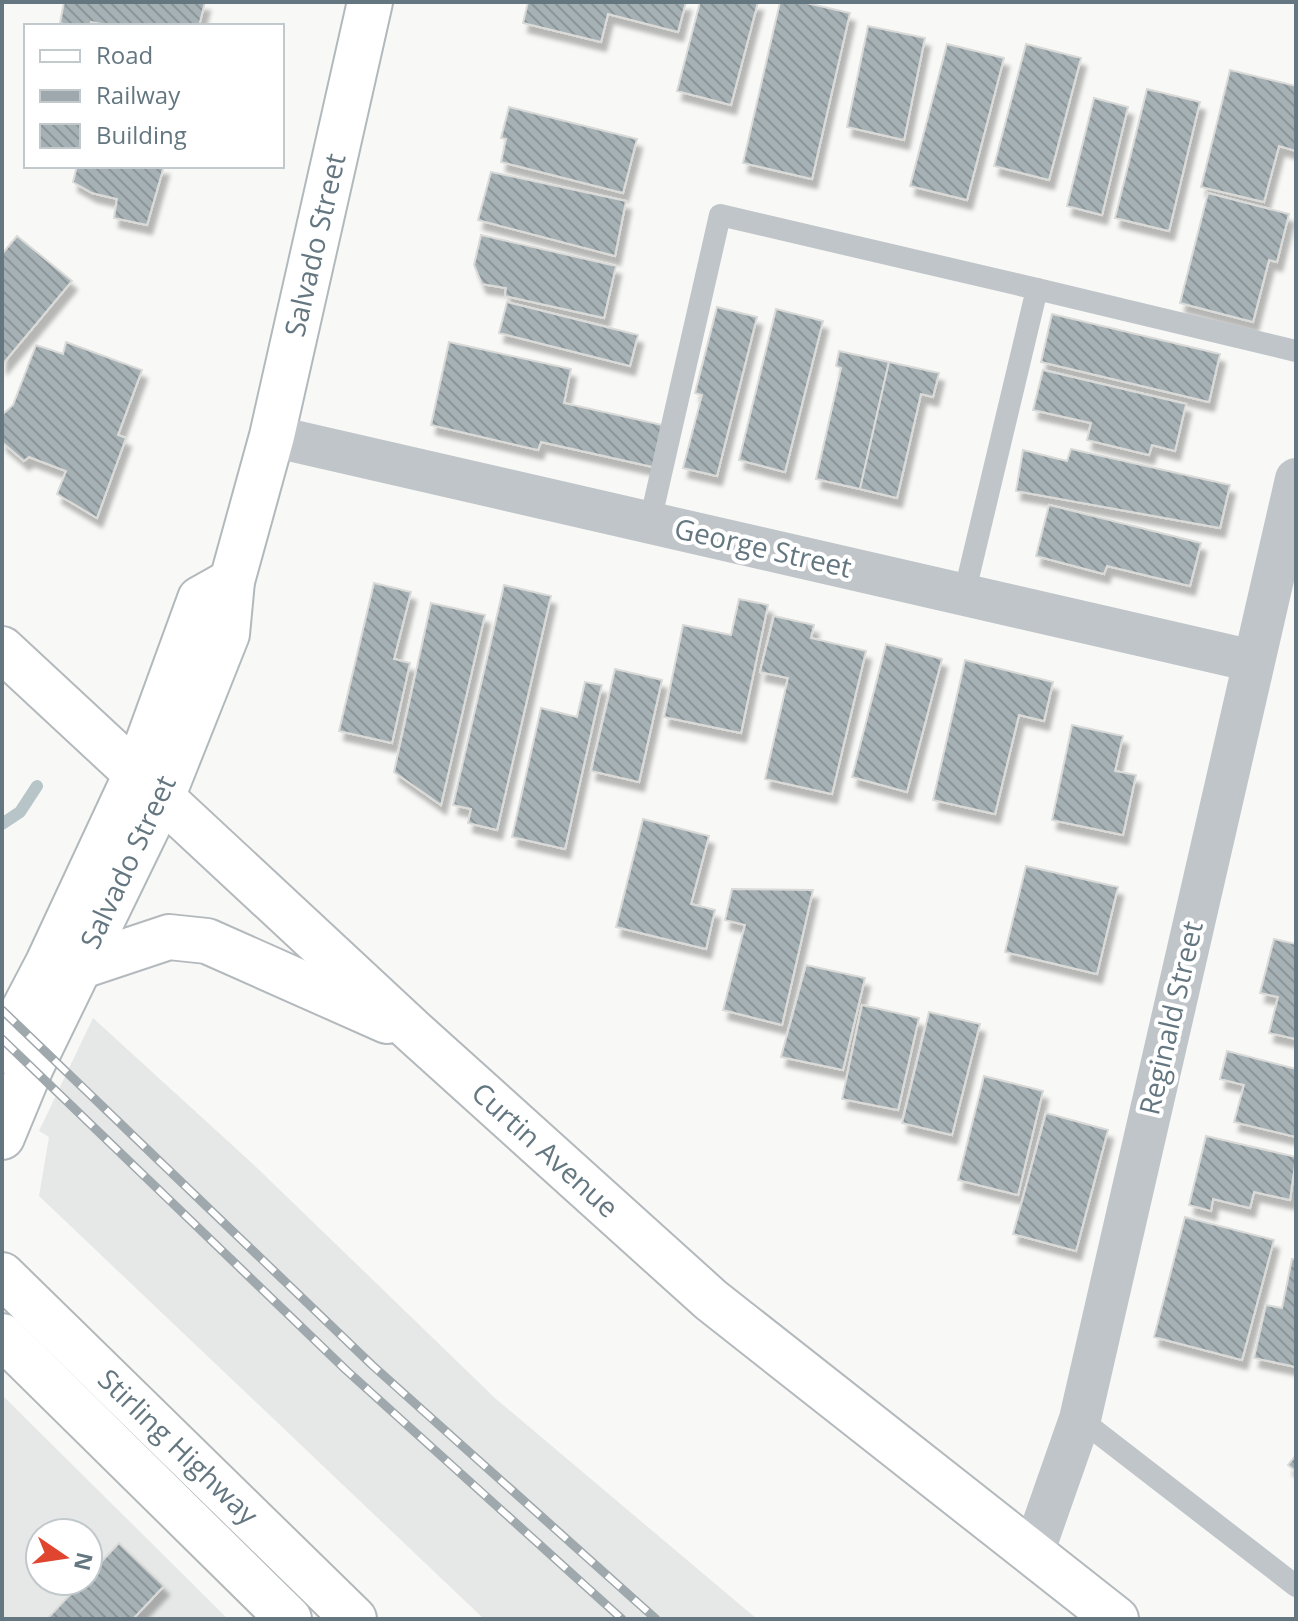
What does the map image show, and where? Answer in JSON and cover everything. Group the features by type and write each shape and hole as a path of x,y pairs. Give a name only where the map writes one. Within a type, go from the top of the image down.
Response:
{"main road":[{"name":"Salvado Street","path":"2,1051 48,963 150,784 227,634 232,581 272,436 370,2"},
{"name":"Curtin Avenue","path":"2,649 415,1033 711,1300 1116,1619"},
{"name":"Salvado Street","path":"2,1137 79,967 150,784"},
{"path":"79,967 169,937 207,941 415,1033"},
{"name":"Stirling Highway","path":"2,1275 354,1619"},
{"name":"Stirling Highway","path":"2,1336 289,1619"}],"street":[{"name":"George Street","path":"272,436 1253,661"},
{"name":"Reginald Street","path":"1033,1553 1080,1419 1296,479"}],"lane":[{"path":"650,522 720,215 1296,351"},
{"path":"964,595 1037,289"},
{"path":"1080,1419 1296,1586"}],"shaded area":[{"path":"93,1018 254,1165 496,1399 757,1619 484,1619 39,1196 49,1137 39,1131"},
{"path":"2,1395 228,1619 2,1619"}],"building":[{"path":"64,2 205,2 200,24 60,23"},
{"path":"528,2 686,2 678,32 608,14 601,42 523,23"},
{"path":"700,2 758,2 731,105 677,91"},
{"path":"780,2 802,2 850,13 812,179 743,163"},
{"path":"868,26 925,38 904,140 847,127"},
{"path":"947,44 1004,58 967,200 910,186"},
{"path":"1026,44 1081,58 1049,180 994,166"},
{"path":"1230,70 1296,86 1296,151 1279,146 1264,202 1201,187"},
{"path":"1147,89 1200,102 1169,231 1115,218"},
{"path":"1094,98 1128,107 1102,215 1067,206"},
{"path":"509,107 637,139 623,193 501,162 506,139 501,138"},
{"path":"76,168 163,168 147,225 114,218 117,199 92,193 73,182"},
{"path":"491,172 626,201 615,256 478,220"},
{"path":"1208,193 1289,214 1277,262 1269,260 1253,322 1180,303"},
{"path":"481,235 616,266 604,318 505,296 506,288 482,284 474,265"},
{"path":"17,236 72,281 2,365 2,254"},
{"path":"507,302 638,335 630,366 499,333"},
{"path":"717,307 757,317 717,476 683,468 702,395 695,393"},
{"path":"776,309 823,321 785,472 739,460"},
{"path":"1052,314 1220,354 1209,402 1041,362"},
{"path":"66,342 142,370 118,435 126,438 97,518 57,494 66,471 29,457 24,461 2,442 2,415 13,405 36,345 63,354"},
{"path":"449,342 571,369 564,403 662,425 653,467 541,442 538,450 431,425"},
{"path":"839,351 889,362 860,489 816,479 841,368 836,366"},
{"path":"889,362 939,373 933,397 921,394 897,498 860,489"},
{"path":"1043,370 1186,404 1175,451 1152,445 1149,455 1087,440 1091,423 1033,410"},
{"path":"1071,449 1230,485 1220,528 1016,491 1023,450 1067,461"},
{"path":"1049,505 1201,543 1190,586 1107,566 1104,574 1036,556"},
{"path":"374,583 411,592 394,659 410,663 392,743 339,731"},
{"path":"504,585 551,596 497,830 468,823 471,809 453,805"},
{"path":"739,599 768,605 741,733 664,717 683,625 731,635"},
{"path":"431,603 485,615 441,805 394,772"},
{"path":"774,616 814,625 811,638 866,651 832,794 765,779 788,678 760,672"},
{"path":"886,644 942,659 907,792 852,777"},
{"path":"965,660 1053,682 1044,721 1019,715 995,814 933,800"},
{"path":"615,669 662,680 639,782 591,771"},
{"path":"585,682 602,685 565,849 512,837 541,708 577,717"},
{"path":"1072,725 1123,736 1115,771 1136,775 1123,835 1052,820"},
{"path":"643,819 709,836 691,904 715,910 706,949 616,927"},
{"path":"1026,866 1118,887 1097,974 1005,952"},
{"path":"732,889 813,890 782,1025 723,1010 745,925 725,920"},
{"path":"1274,939 1296,944 1296,1039 1269,1033 1278,997 1260,993"},
{"path":"806,965 865,978 843,1070 781,1057"},
{"path":"862,1005 919,1018 898,1110 842,1099"},
{"path":"929,1012 980,1024 952,1135 902,1123"},
{"path":"1227,1051 1296,1069 1296,1137 1234,1122 1244,1085 1220,1079"},
{"path":"984,1076 1043,1091 1018,1195 958,1180"},
{"path":"1046,1113 1108,1130 1076,1251 1013,1234"},
{"path":"1206,1136 1296,1157 1290,1200 1254,1192 1250,1208 1213,1199 1211,1211 1189,1205"},
{"path":"1185,1217 1274,1240 1242,1360 1154,1337"},
{"path":"1292,1259 1296,1259 1296,1367 1254,1358 1266,1305 1282,1308"},
{"path":"1296,1455 1296,1471 1288,1465"},
{"path":"119,1543 164,1586 133,1619 47,1619 68,1597 104,1597 104,1559"}],"waterway":[{"path":"2,824 20,812 37,786"}],"railway":[{"path":"2,1010 372,1365 656,1619"},
{"path":"2,1039 346,1370 622,1619"}]}
